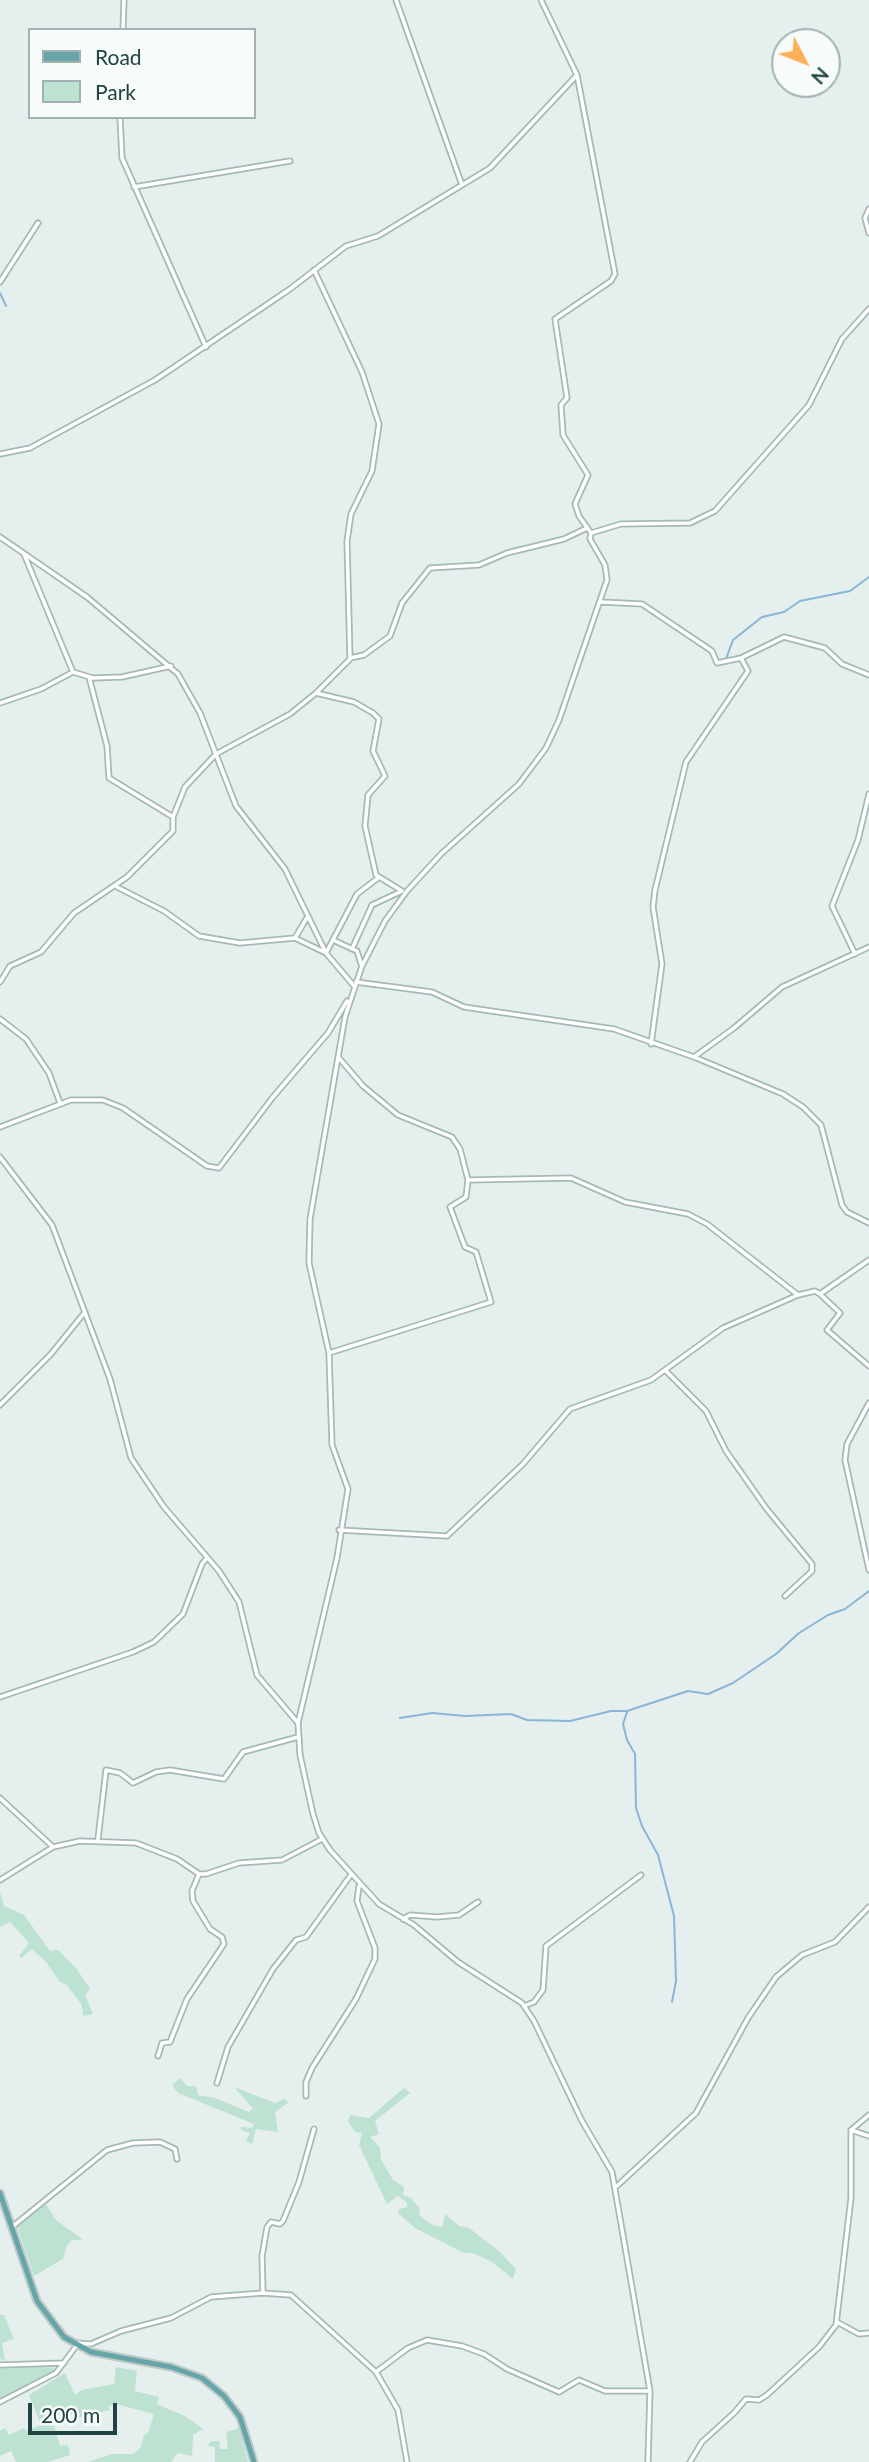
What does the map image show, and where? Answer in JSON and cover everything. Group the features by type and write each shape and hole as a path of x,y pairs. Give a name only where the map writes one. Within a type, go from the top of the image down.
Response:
{"main road":[{"path":"0,2193 37,2301 50,2322 75,2344 103,2355 171,2367 202,2378 224,2396 240,2417 254,2462"}],"street":[{"path":"123,28 124,0"},
{"path":"396,0 462,185"},
{"path":"0,1127 60,1103 89,1098 113,1104 200,1162 219,1168 255,1119 328,1033 350,996 384,921 404,891 519,784 540,759 559,720 601,602 606,573 590,539 591,533 579,516 575,504 588,475 578,463 562,429 561,405 567,398 555,319 611,281 615,274 577,75 541,0"},
{"path":"0,454 21,452 155,380 206,348 346,246 378,236 490,168 577,75"},
{"path":"120,119 120,153 206,348"},
{"path":"134,187 290,161"},
{"path":"869,209 865,218 869,233"},
{"path":"0,282 38,223"},
{"path":"314,270 379,417 372,471 351,514 347,541 350,659"},
{"path":"591,533 621,524 690,523 715,511 809,405 842,339 869,309"},
{"path":"0,982 10,966 45,948 74,913 117,887 169,835 174,828 173,817 185,787 216,754 290,714 350,659 364,655 390,636 402,603 430,569 480,565 507,553 564,539 587,528"},
{"path":"0,537 116,619 171,666 201,713 239,811 285,869 326,953 355,984 432,992 464,1007 601,1026 694,1057 783,1094 810,1114 823,1130 844,1209 869,1223"},
{"path":"24,553 73,671 89,677 122,677 171,666"},
{"path":"601,602 642,604 712,651 718,663 741,658 784,637 825,648 842,664 869,675"},
{"path":"651,1044 662,964 653,907 655,890 686,762 748,671 741,658"},
{"path":"0,703 41,689 73,671"},
{"path":"89,677 107,746 109,778 173,817"},
{"path":"316,693 354,702 379,717 373,751 385,776 368,795 365,826 378,878 404,891"},
{"path":"855,954 832,906 858,840 869,794"},
{"path":"326,953 356,894 378,878"},
{"path":"117,887 164,911 199,936 240,943 295,938 326,953"},
{"path":"352,949 372,905 404,891"},
{"path":"295,938 309,915"},
{"path":"333,940 359,953 362,966"},
{"path":"694,1057 782,988 869,947"},
{"path":"350,996 310,1219 308,1255 329,1353 332,1444 348,1489 339,1530 337,1559 298,1723 298,1737 313,1814 322,1839 359,1886 442,1951 515,1997 524,2006 617,2186 650,2391 648,2462"},
{"path":"0,1019 26,1039 49,1073 60,1103"},
{"path":"329,1353 491,1302 476,1252 465,1247 450,1207 466,1197 468,1180 460,1149 452,1137 398,1115 363,1086 338,1058"},
{"path":"0,1157 48,1217 110,1379 131,1458 164,1507 207,1558 243,1609 257,1675 298,1723"},
{"path":"468,1180 571,1178 625,1202 688,1214 707,1224 797,1295"},
{"path":"820,1294 869,1260"},
{"path":"339,1530 446,1537 523,1464 564,1413 613,1391 652,1380 723,1328 797,1295 815,1291 840,1313 827,1329 828,1332 869,1366"},
{"path":"0,1405 45,1361 85,1312"},
{"path":"666,1371 706,1410 726,1451 773,1519 812,1564 812,1572 785,1596"},
{"path":"869,1403 847,1444 845,1460 869,1570"},
{"path":"0,1697 134,1652 154,1642 183,1614 207,1558"},
{"path":"98,1839 106,1770 120,1773 133,1783 156,1772 170,1770 224,1779 243,1752 298,1737"},
{"path":"0,1798 53,1847"},
{"path":"0,1880 53,1847 98,1839 149,1847 191,1867 199,1874"},
{"path":"199,1874 239,1863 282,1860 322,1839"},
{"path":"158,2056 162,2042 169,2043 187,1999 224,1944 222,1937 210,1929 193,1901 192,1891 199,1874"},
{"path":"217,2083 228,2047 273,1969 296,1940 306,1937 350,1875"},
{"path":"524,2006 534,2002 543,1990 547,1944 641,1875"},
{"path":"306,2096 306,2082 312,2068 356,1999 375,1959 375,1948 357,1901 359,1886"},
{"path":"403,1919 410,1915 437,1917 459,1914 478,1902"},
{"path":"617,2186 696,2113 748,2018 776,1977 802,1955 835,1942 869,1906"},
{"path":"851,2130 869,2115"},
{"path":"263,2293 262,2256 268,2224 280,2224 283,2221 299,2182 314,2129"},
{"path":"851,2130 869,2136"},
{"path":"690,2462 702,2442 746,2399 759,2400 767,2395 819,2347 837,2322 851,2198 851,2130"},
{"path":"11,2228 107,2150 133,2143 160,2142 175,2149 177,2159"},
{"path":"0,2402 47,2379 66,2363 75,2344 91,2344 121,2331 159,2322 211,2297 263,2293 297,2297 336,2338 376,2372 398,2410 404,2429 407,2462"},
{"path":"837,2322 859,2334 869,2333"},
{"path":"376,2372 408,2348 427,2340 462,2346 484,2354 507,2369 559,2392 579,2381 605,2391 650,2391"},
{"path":"2,2363 66,2363"}],"green space":[{"path":"0,1892 4,1906 24,1915 50,1951 58,1950 76,1968 90,1989 85,1995 93,2014 83,2016 82,2005 67,1985 60,1982 46,1962 32,1949 21,1958 19,1956 29,1943 10,1922 0,1927"},
{"path":"180,2078 187,2086 196,2086 198,2095 215,2098 249,2112 253,2109 234,2087 275,2103 284,2099 289,2102 275,2112 278,2132 256,2129 252,2144 246,2141 250,2133 241,2130 241,2127 252,2128 254,2124 178,2093 172,2085"},
{"path":"404,2088 410,2093 375,2121 379,2134 370,2137 380,2147 381,2159 393,2180 404,2187 403,2195 411,2198 420,2208 419,2215 432,2225 442,2227 445,2214 459,2226 469,2228 499,2251 516,2269 513,2279 492,2262 473,2253 464,2253 415,2228 398,2213 399,2209 407,2207 407,2203 398,2196 387,2204 359,2145 362,2133 355,2132 348,2121 350,2115 369,2118"},
{"path":"46,2204 56,2220 83,2240 72,2240 67,2245 63,2259 34,2276 17,2226"},
{"path":"0,2315 4,2315 14,2339 2,2343 5,2361 0,2359"},
{"path":"18,2366 60,2368 0,2400 0,2369"},
{"path":"116,2367 137,2371 135,2391 159,2397 157,2404 185,2416 203,2429 193,2435 192,2456 178,2453 171,2462 88,2462 112,2454 133,2454 141,2447 154,2414 116,2404 108,2406 110,2410 78,2418 76,2412 62,2418 60,2414 52,2416 52,2404 42,2409 48,2424 54,2425 60,2446 68,2445 70,2455 48,2462 16,2462 11,2451 0,2456 0,2431 5,2428 9,2435 24,2428 26,2431 41,2425 29,2395 65,2373 75,2395 82,2390 114,2384"},
{"path":"239,2428 248,2462 215,2462 215,2447 207,2446 211,2441 219,2441 220,2449 228,2449 226,2432"}],"waterway":[{"path":"0,293 6,306"},
{"path":"726,659 733,640 762,617 784,612 800,601 850,591 869,577"},
{"path":"400,1718 432,1713 465,1716 511,1714 527,1720 570,1721 611,1711 627,1711 688,1691 708,1694 733,1683 776,1654 799,1633 828,1615 845,1609 869,1591"},
{"path":"627,1712 623,1724 627,1740 635,1754 636,1808 642,1826 658,1855 674,1916 676,1981 672,2002"}]}
